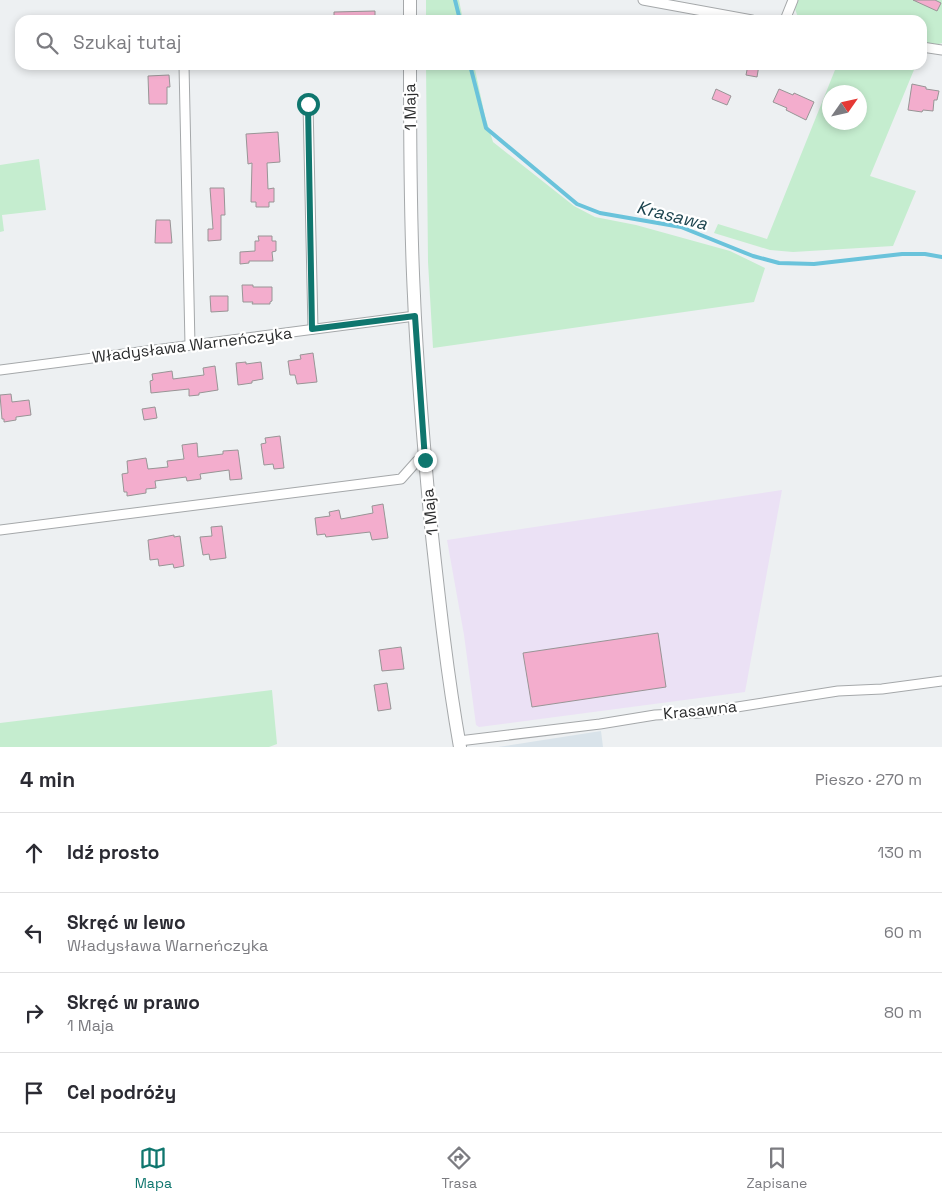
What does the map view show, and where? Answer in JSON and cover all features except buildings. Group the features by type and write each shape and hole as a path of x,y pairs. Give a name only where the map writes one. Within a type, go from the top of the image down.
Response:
{"main road":[{"path":"410,0 410,15"},
{"name":"1 Maja","path":"410,70 415,316 425,460 445,647 460,744"}],"street":[{"path":"643,0 725,15"},
{"path":"787,15 793,0"},
{"path":"927,48 942,50"},
{"path":"184,70 190,345"},
{"path":"308,104 312,329"},
{"name":"Władysława Warneńczyka","path":"0,370 415,316"},
{"path":"0,530 401,478 417,461 425,460"},
{"name":"Krasawna","path":"460,744 600,724 655,714 699,713 838,691 942,681"}],"shaded area":[{"path":"782,490 745,692 479,727 476,725 464,635 447,540"},
{"path":"601,731 603,747 498,747"}],"green space":[{"path":"426,0 459,0 462,15 426,15"},
{"path":"798,0 942,0 942,43 936,45 927,44 927,15 797,15 795,9"},
{"path":"426,70 475,70 493,142 574,206 595,217 636,225 730,251 765,268 754,302 433,348 428,262"},
{"path":"835,70 914,70 870,176 916,191 893,246 793,252 770,250 714,233 718,224 767,239 822,102 822,130 867,130 867,85 829,85"},
{"path":"39,159 46,210 2,215 4,231 0,232 0,165"},
{"path":"272,690 277,744 269,747 0,747 0,723"}],"waterway":[{"name":"Krasawa","path":"455,0 459,15"},
{"name":"Krasawa","path":"471,70 486,128 577,204 600,213 681,227 753,256 779,263 814,264 902,254 925,254 942,257"}],"route":[{"path":"308,104 312,329 415,316 425,460"}]}
